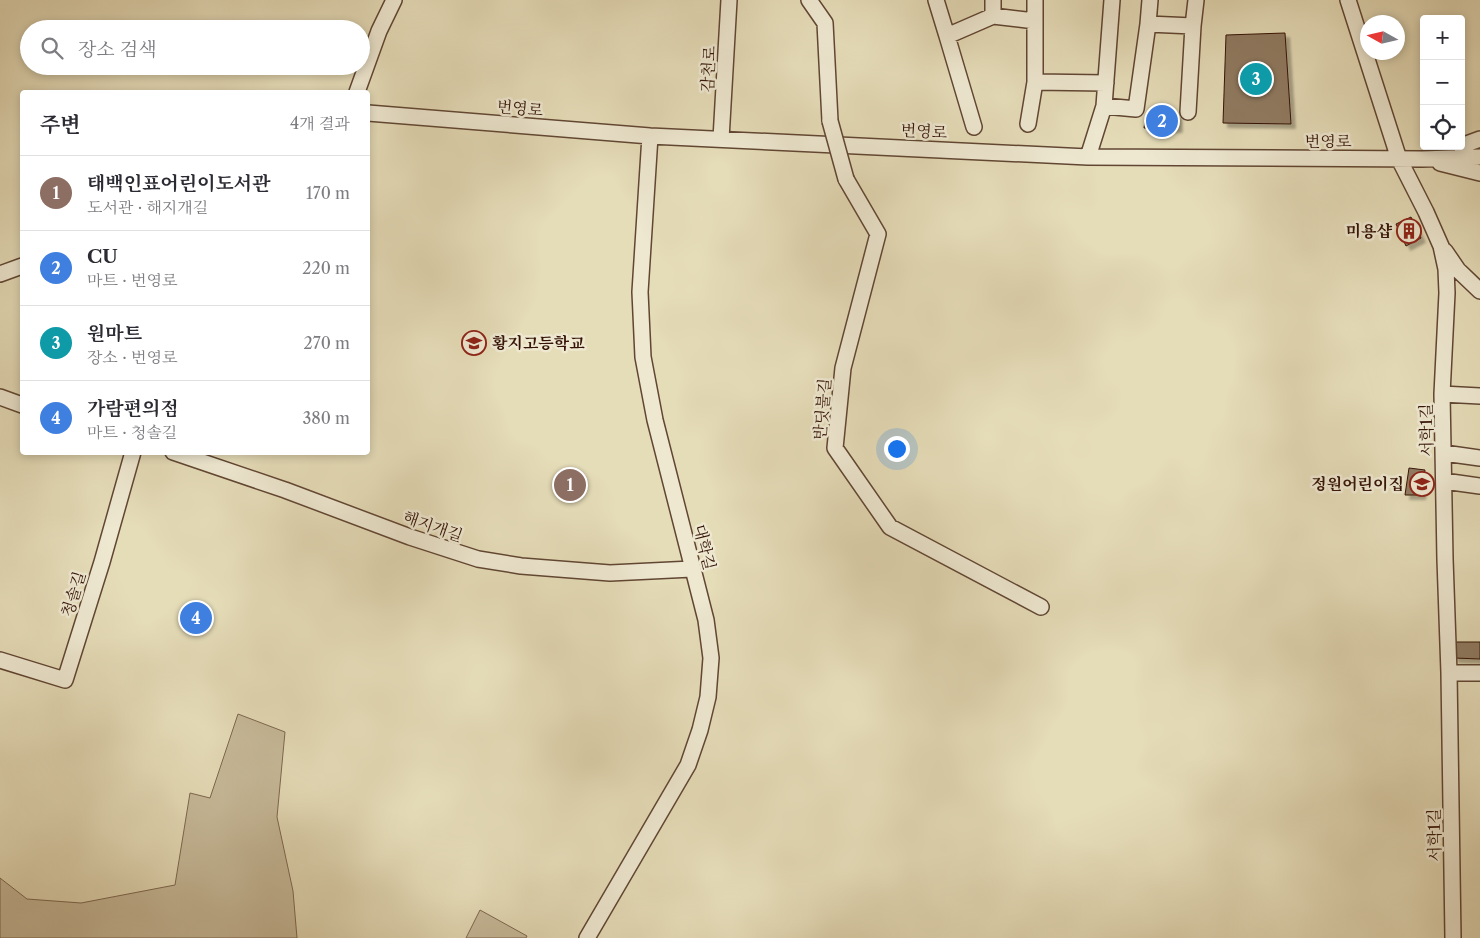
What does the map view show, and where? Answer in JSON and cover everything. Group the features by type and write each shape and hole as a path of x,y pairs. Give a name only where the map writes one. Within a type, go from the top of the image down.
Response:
{"street":[{"path":"370,55 394,0"},
{"name":"감천로","path":"721,139 729,0"},
{"name":"반딧불길","path":"809,0 826,23 830,121 846,178 878,234 843,368 835,448 890,527 1041,606"},
{"path":"936,0 974,127"},
{"path":"993,0 993,16"},
{"path":"1028,124 1035,82 1035,0"},
{"path":"1088,157 1104,106 1112,0"},
{"path":"1104,106 1136,108 1150,0"},
{"path":"1188,112 1196,0"},
{"name":"서학1길","path":"1348,0 1399,159 1441,246 1446,270 1447,293 1442,394 1453,938"},
{"path":"947,36 993,16 1035,21"},
{"path":"1148,24 1193,26"},
{"path":"357,90 363,75"},
{"path":"1035,82 1106,83"},
{"name":"번영로","path":"370,113 650,136 1088,157 1399,159 1480,157"},
{"name":"대학길","path":"588,938 688,765 700,730 708,697 711,658 706,620 655,420 643,357 640,292 650,136"},
{"path":"1465,145 1480,139"},
{"path":"1422,159 1449,150"},
{"path":"1422,159 1480,173"},
{"path":"1441,246 1458,270 1480,291"},
{"path":"0,274 20,267"},
{"path":"1442,394 1480,396"},
{"path":"0,397 20,404"},
{"path":"1444,453 1480,458"},
{"name":"청솔길","path":"0,660 65,680 102,562 132,455"},
{"name":"해지개길","path":"183,455 478,560 521,566 610,573 692,569"},
{"path":"1444,481 1480,486"},
{"path":"1449,673 1480,673"}],"shaded area":[{"path":"238,714 285,732 277,817 293,891 297,938 0,938 0,878 27,899 81,903 175,885 190,793 210,798"},
{"path":"480,910 527,936 526,938 466,938"}],"building":[{"path":"1285,33 1291,124 1223,123 1226,35"},
{"path":"1146,114 1177,114 1178,128 1144,128"},
{"name":"미용샵","path":"1411,217 1421,238 1406,246 1396,224"},
{"name":"정원어린이집","path":"1409,468 1425,470 1421,495 1405,495"},
{"path":"1452,642 1480,642 1480,659 1454,658"}],"place":[{"name":"원마트","path":"1256,79"},
{"name":"CU","path":"1162,121"},
{"name":"미용샵","path":"1409,231"},
{"name":"황지고등학교","path":"474,343"},
{"name":"정원어린이집","path":"1422,484"},
{"name":"태백인표어린이도서관","path":"570,485"},
{"name":"가람편의점","path":"196,618"}]}
